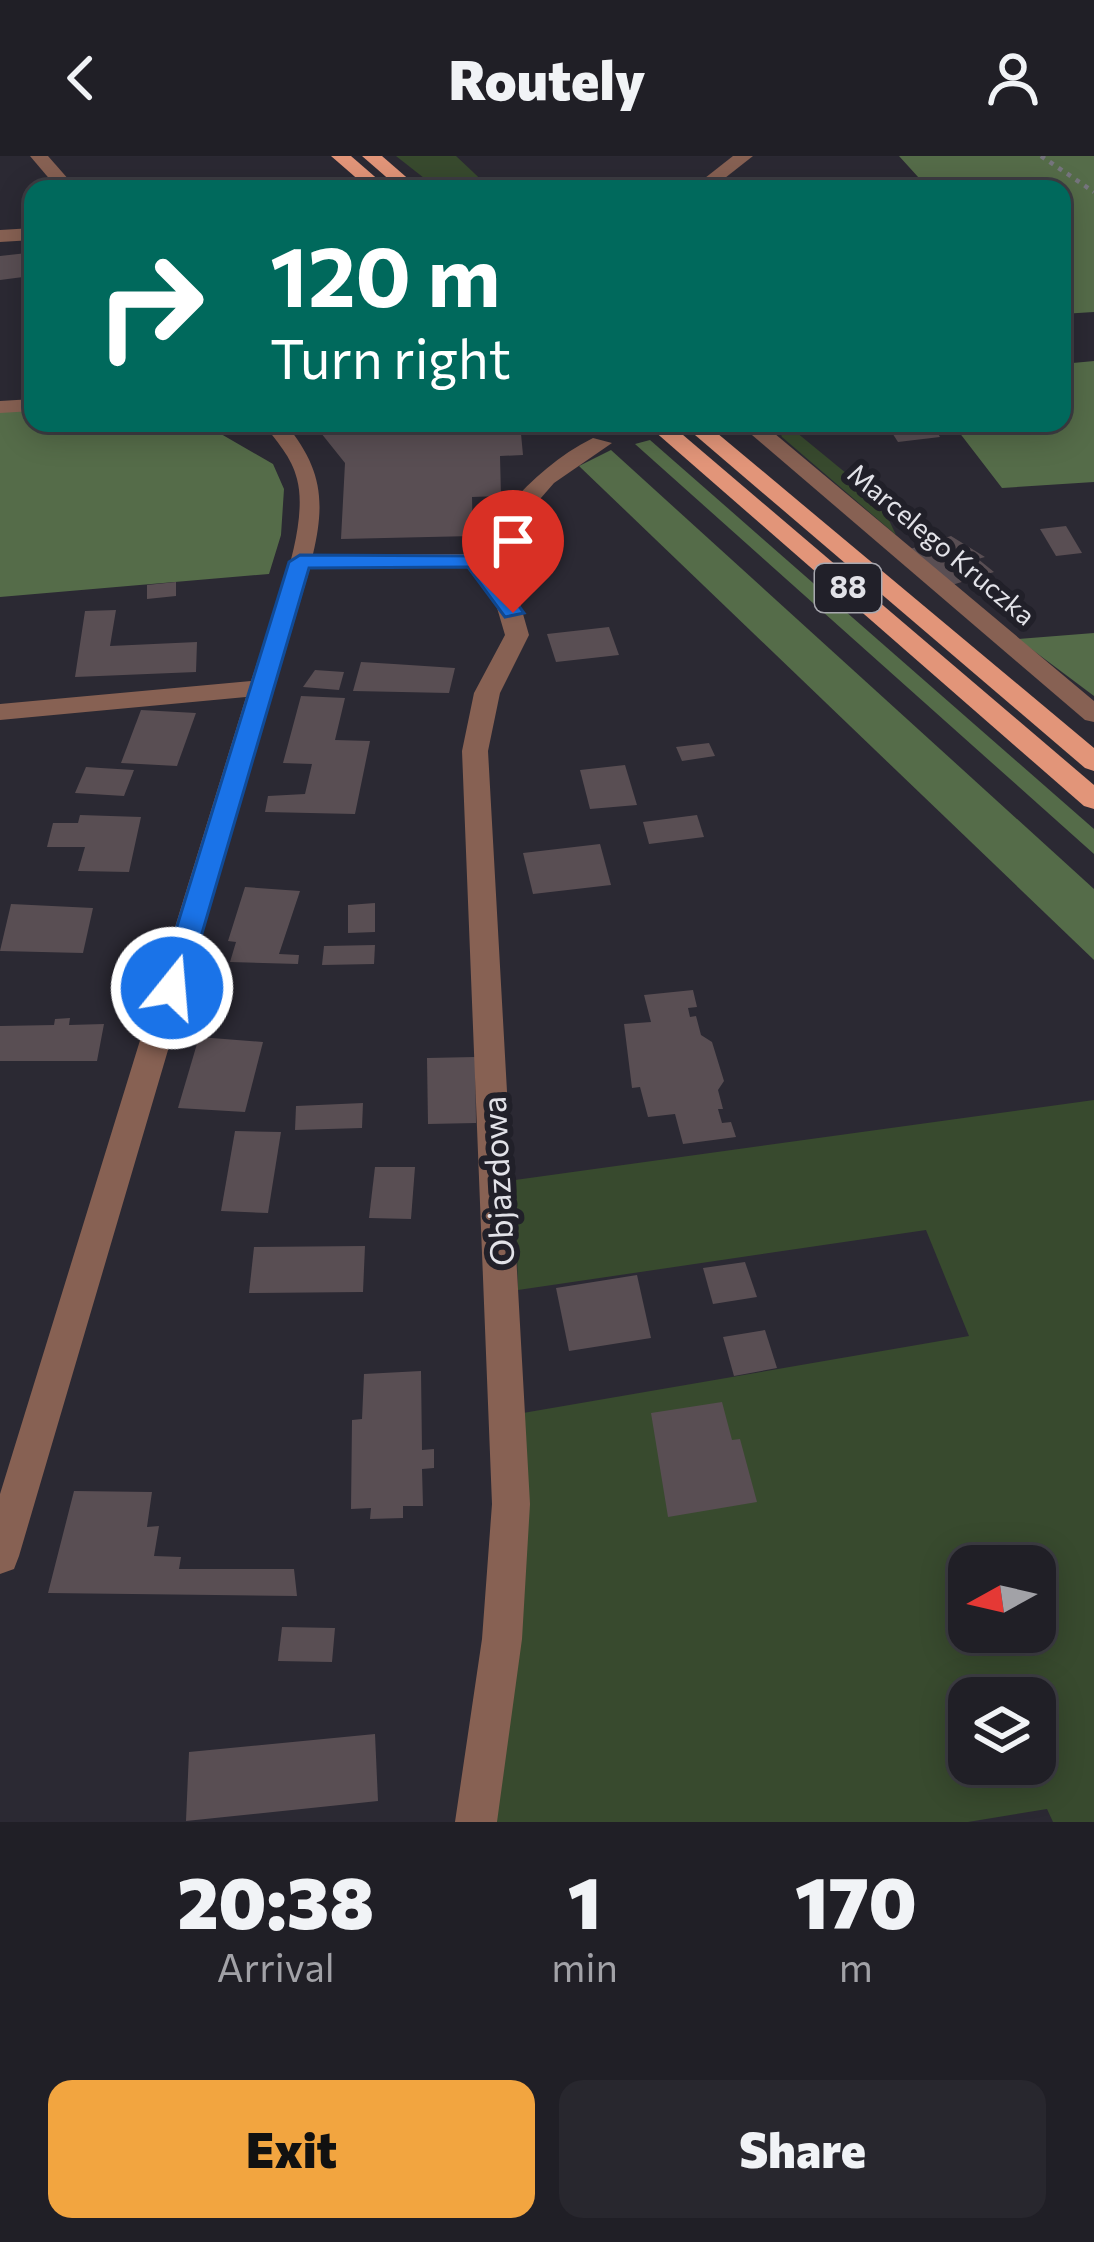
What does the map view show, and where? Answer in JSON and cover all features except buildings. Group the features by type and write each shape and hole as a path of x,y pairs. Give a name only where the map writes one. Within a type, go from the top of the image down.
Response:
{"main road":[{"path":"340,156 369,180"},
{"path":"371,156 400,180"},
{"name":"88","path":"666,432 1094,800"},
{"name":"88","path":"703,432 1094,762"}],"street":[{"path":"39,156 60,180"},
{"path":"712,180 744,156"},
{"path":"0,1556 300,562 313,505 311,474 281,432"},
{"name":"Marcelego Kruczka","path":"760,432 1094,714"},
{"path":"300,562 474,561 545,476 571,455 601,443"},
{"name":"Objazdowa","path":"474,561 507,601 517,635 487,693 475,751 512,1504 504,1616 476,1822"},
{"path":"0,712 263,688"}],"path":[{"path":"1041,156 1094,192"}],"green space":[{"path":"396,156 456,156 481,180 427,180"},
{"path":"899,156 1094,156 1094,312 1071,313 1071,180 921,180"},
{"path":"1094,361 1094,482 1002,488 959,432 1071,432 1071,363"},
{"path":"24,411 24,432 218,432 273,464 284,489 281,535 269,574 0,597 0,412"},
{"path":"780,432 796,432 880,501 896,535"},
{"path":"650,440 1094,829 1094,854 635,444"},
{"path":"611,450 1094,889 1094,960 579,466"},
{"path":"1094,633 1094,696 1018,639"},
{"path":"1094,1100 1094,1822 1053,1822 1047,1809 968,1822 491,1822 523,1413 969,1336 926,1230 518,1290 515,1180"}],"route":[{"path":"172,988 300,562 474,561 513,613"}]}
